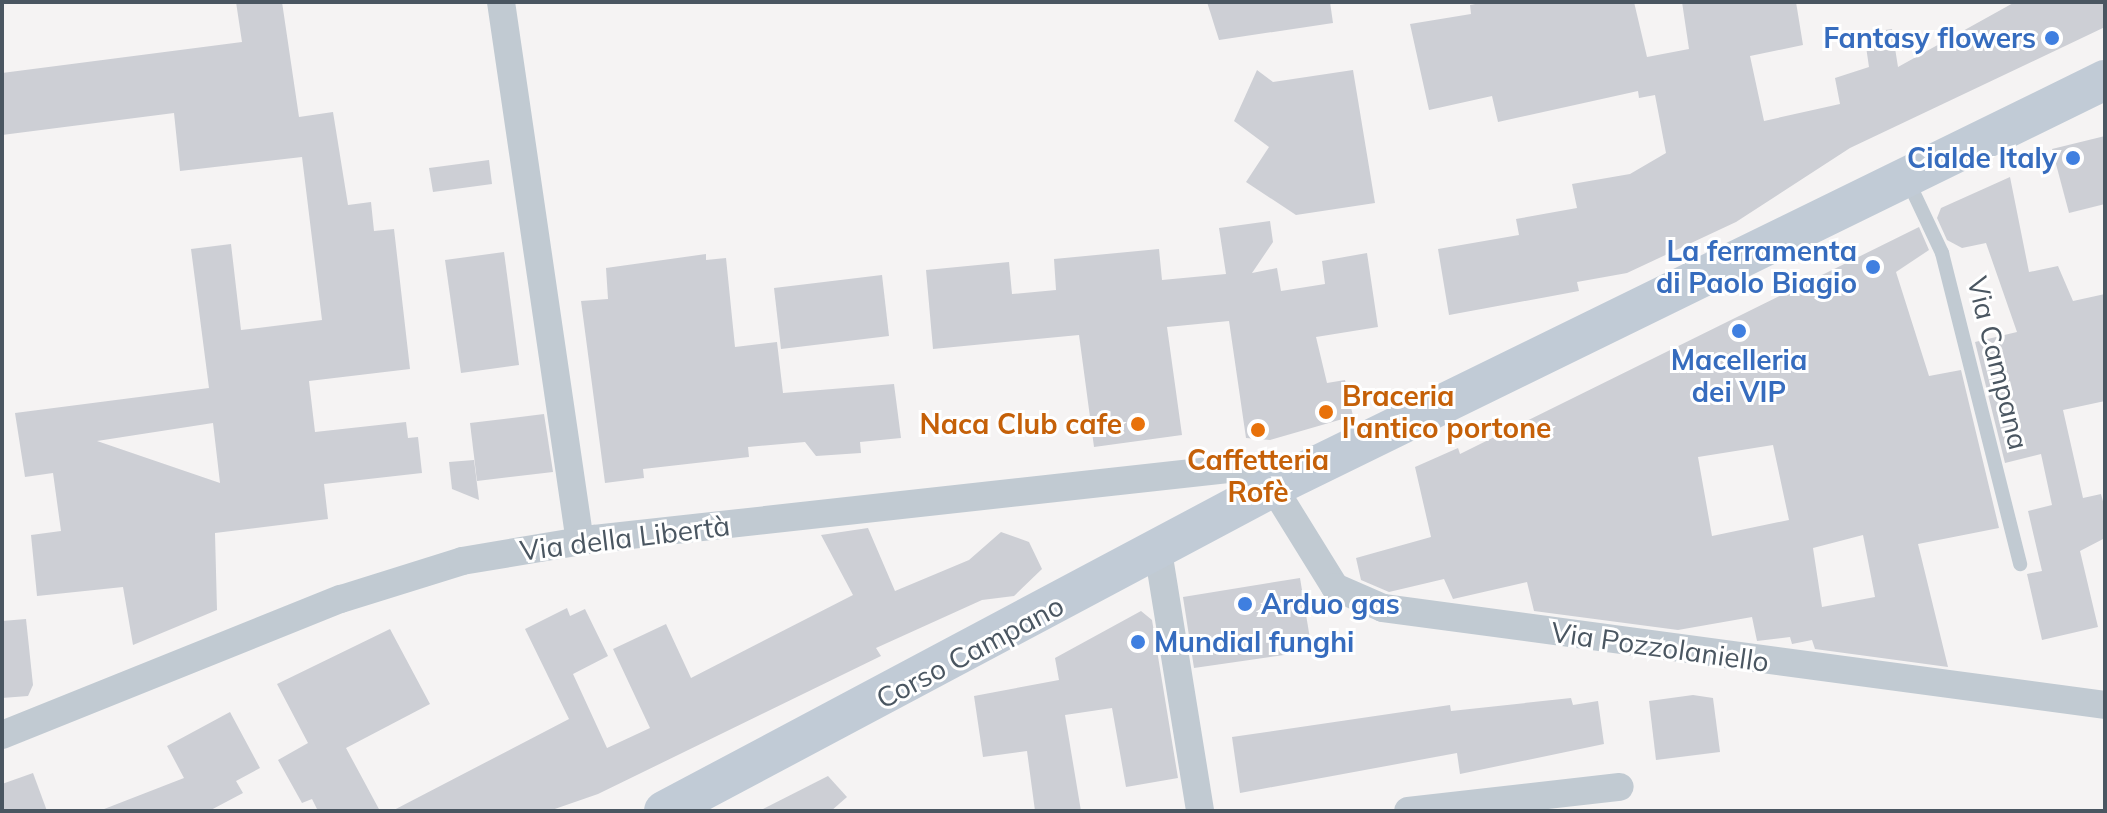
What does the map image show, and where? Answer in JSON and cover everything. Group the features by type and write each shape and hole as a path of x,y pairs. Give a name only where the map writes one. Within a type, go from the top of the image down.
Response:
{"main road":[{"name":"Corso Campano","path":"664,811 1158,551 1273,487 1908,181 2105,80"}],"street":[{"path":"501,2 580,542"},
{"name":"Via della Libertà","path":"2,735 395,579 580,542 1237,468 1273,487"},
{"name":"Via Pozzolaniello","path":"1273,487 1321,572 1335,587 1383,608 2105,705"},
{"path":"1158,551 1200,811"},
{"path":"1408,811 1620,787"}],"lane":[{"name":"Via Campana","path":"1908,181 1942,253 2020,564"}],"building":[{"path":"236,2 282,2 299,117 333,112 348,205 371,202 374,231 394,229 410,369 309,381 315,432 406,422 408,438 418,437 422,473 324,484 328,519 215,533 217,610 133,645 123,587 37,596 31,535 61,531 53,473 25,477 15,413 209,388 191,249 231,244 241,330 322,320 302,157 180,171 174,113 2,135 2,73 242,42","holes":["213,423 220,483 97,441"]},
{"path":"1207,2 1330,2 1333,23 1219,40"},
{"path":"1486,2 1634,2 1647,57 1689,49 1682,2 1796,2 1803,45 1750,56 1764,121 1840,104 1835,78 1869,67 1864,33 1892,29 1898,67 2015,2 2105,2 2105,27 1850,148 1736,222 1627,273 1577,282 1579,291 1449,315 1438,249 1519,235 1516,219 1577,208 1572,184 1630,174 1666,153 1655,95 1639,98 1638,91 1498,122 1492,96 1429,110 1410,24 1471,14 1470,5"},
{"path":"1257,70 1273,82 1353,70 1375,203 1296,215 1246,182 1269,147 1234,121"},
{"path":"2105,136 2105,204 2069,213 2052,149"},
{"path":"489,160 492,184 433,192 429,168"},
{"path":"2010,177 2029,272 2058,266 2073,301 2105,294 2105,401 2063,410 2083,498 2101,494 2105,509 2105,538 2080,551 2098,627 2042,640 2027,574 2042,571 2028,511 2052,505 2041,454 2005,463 1975,342 2017,332 1986,243 1962,248 1947,240 1937,218 1941,208"},
{"path":"1270,221 1273,242 1252,273 1277,268 1281,291 1325,284 1322,261 1367,253 1378,327 1316,337 1327,383 1345,380 1353,416 1270,440 1246,438 1229,321 1167,327 1182,435 1094,447 1079,335 933,349 926,270 1009,262 1012,294 1056,290 1054,259 1159,249 1162,280 1226,274 1219,228"},
{"path":"1919,227 1929,250 1896,272 1929,376 1961,370 1999,528 1918,544 1948,667 1815,649 1812,640 1792,644 1790,637 1757,641 1752,617 1678,630 1534,611 1527,582 1453,599 1444,579 1389,592 1361,580 1356,558 1431,537 1415,467 1458,448 1460,454","holes":["1773,445 1789,520 1712,536 1698,457","1863,535 1875,597 1822,607 1813,548"]},
{"path":"504,252 519,365 461,373 445,260"},
{"path":"706,254 706,260 726,258 735,347 777,342 783,393 894,384 901,438 860,442 861,453 816,456 805,442 748,447 749,457 643,469 644,478 605,483 581,301 608,299 606,268"},
{"path":"882,275 889,336 781,349 774,288"},
{"path":"544,414 553,472 477,481 470,423"},
{"path":"474,460 479,500 452,489 449,462"},
{"path":"868,528 895,591 969,560 1001,532 1029,542 1042,569 1014,596 982,600 876,648 881,656 598,794 549,811 392,811 569,719 525,629 567,608 570,616 585,609 608,656 573,674 607,748 650,728 613,649 666,624 691,678 853,595 821,535"},
{"path":"1300,578 1312,651 1194,668 1183,597"},
{"path":"1141,611 1152,620 1178,778 1126,787 1112,708 1065,715 1081,811 1035,811 1027,751 983,757 974,696 1059,680 1055,658"},
{"path":"26,619 33,685 28,696 2,698 2,621"},
{"path":"390,629 430,704 346,748 380,811 318,811 312,799 302,803 278,760 308,743 277,684"},
{"path":"1693,695 1713,698 1720,752 1656,760 1649,701"},
{"path":"1571,698 1573,705 1598,701 1604,744 1460,774 1457,753 1240,793 1232,737 1450,705 1451,711"},
{"path":"230,712 260,768 236,781 243,793 209,811 99,811 184,778 167,746"},
{"path":"33,773 47,811 2,811 2,784"},
{"path":"828,776 847,797 831,811 759,811"}],"place":[{"name":"Fantasy flowers","path":"2052,38"},
{"name":"Cialde Italy","path":"2073,158"},
{"name":"La ferramenta di Paolo Biagio","path":"1873,267"},
{"name":"Macelleria dei VIP","path":"1739,331"},
{"name":"Braceria l'antico portone","path":"1326,412"},
{"name":"Naca Club cafe","path":"1138,424"},
{"name":"Caffetteria Rofè","path":"1258,430"},
{"name":"Arduo gas","path":"1245,604"},
{"name":"Mundial funghi","path":"1138,642"}]}
